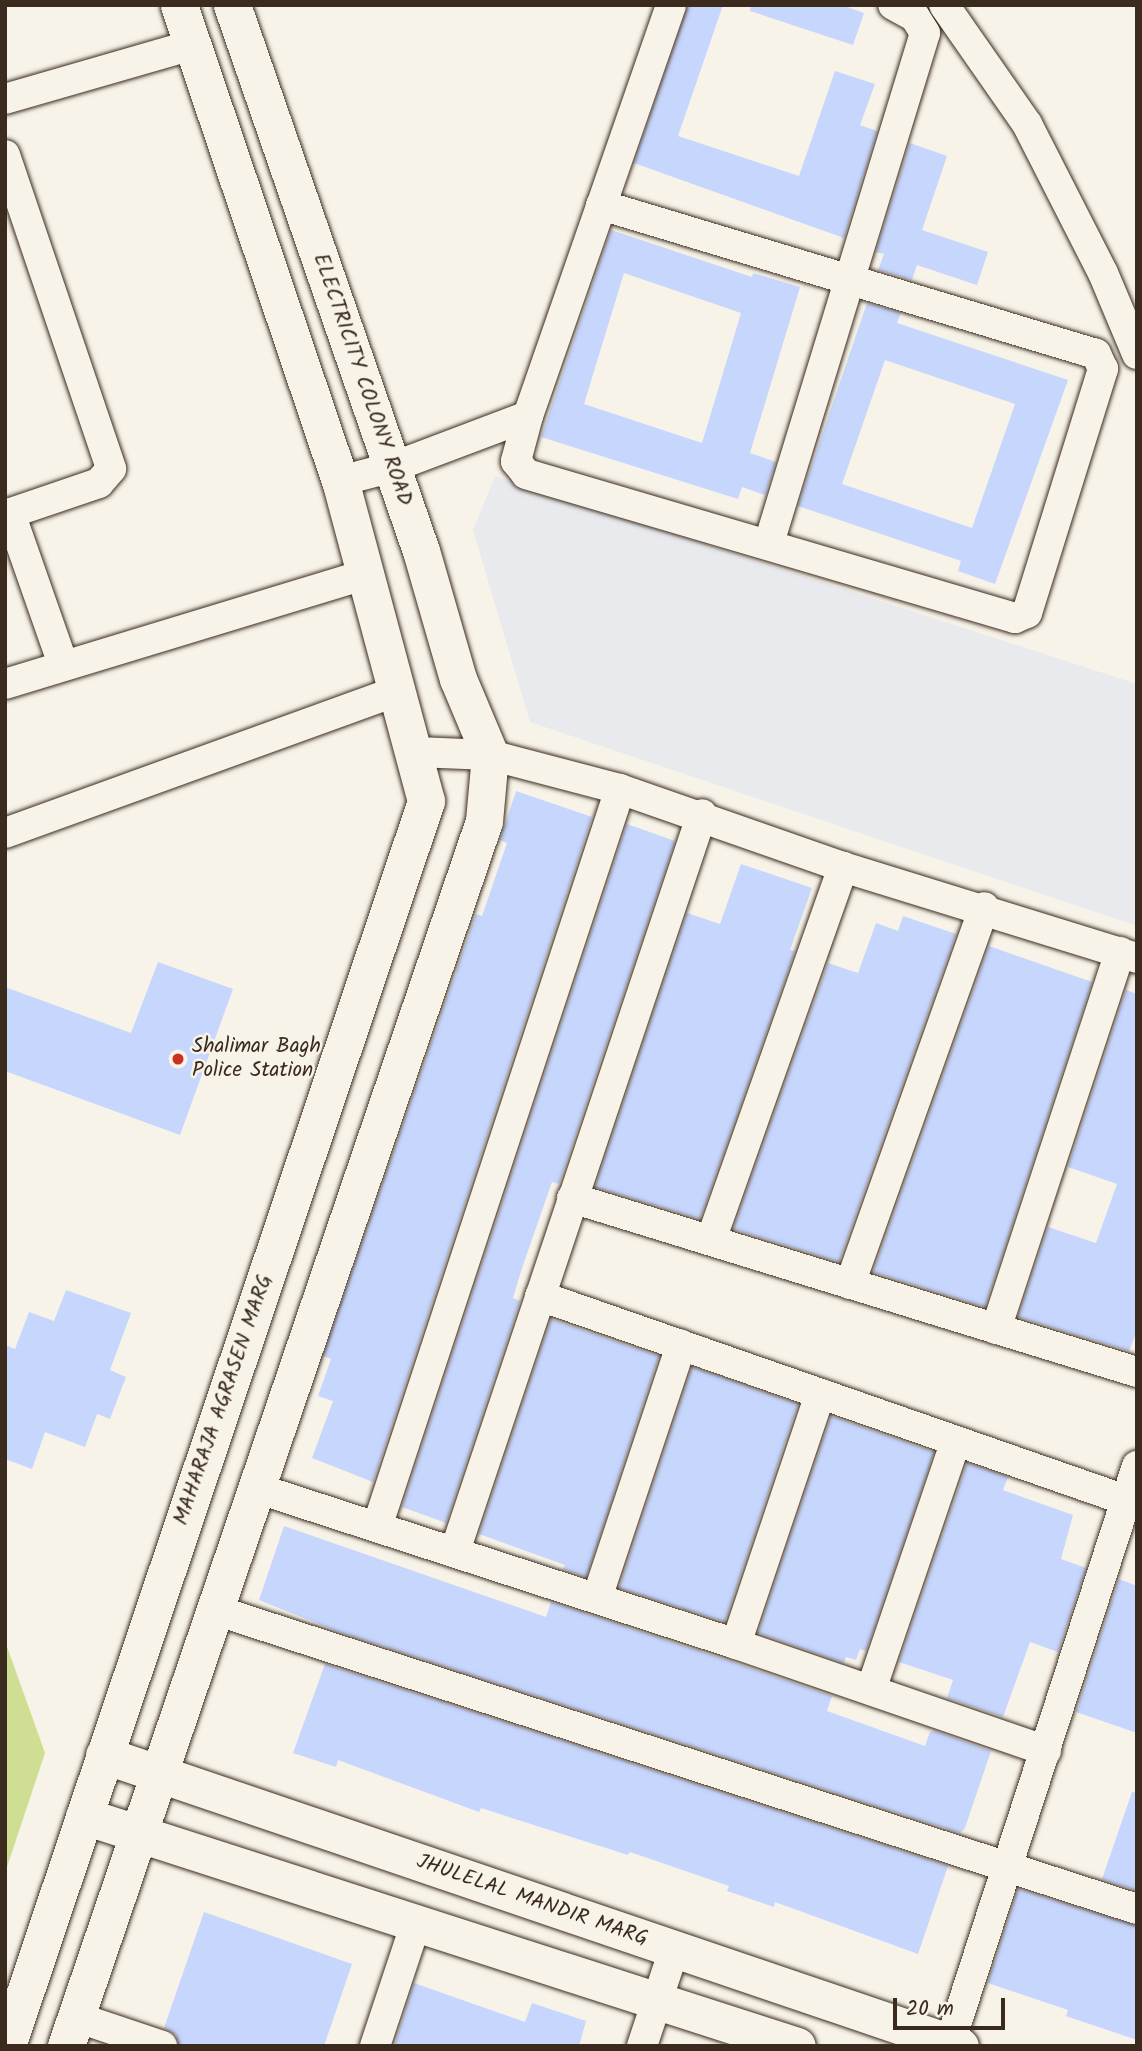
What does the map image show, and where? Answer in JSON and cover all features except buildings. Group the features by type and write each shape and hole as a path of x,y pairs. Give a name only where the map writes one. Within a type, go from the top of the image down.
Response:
{"street":[{"path":"178,5 341,481 362,575 395,692 416,752 490,755 620,789 702,814 843,867 984,907 1129,955 996,1329"},
{"name":"ELECTRICITY COLONY ROAD","path":"232,5 393,467 458,679 490,755"},
{"path":"601,205 1090,350 1103,369 1024,617 1015,618 769,543 526,474 516,461 528,416 601,205 671,5"},
{"path":"769,543 925,33 915,17 893,5"},
{"path":"944,5 1027,124 1103,273 1137,354"},
{"path":"5,99 192,45"},
{"path":"5,155 111,469 99,483 8,514 63,664"},
{"path":"341,481 393,467 528,416"},
{"path":"5,684 63,664 362,575"},
{"path":"5,833 395,692"},
{"name":"MAHARAJA AGRASEN MARG","path":"6,2046 426,801 416,752"},
{"path":"162,2046 71,2032 484,821 490,755"},
{"path":"377,1527 620,789"},
{"path":"455,1551 702,814"},
{"path":"711,1241 843,867"},
{"path":"850,1284 984,907"},
{"path":"296,1184 353,1204"},
{"path":"572,1198 1137,1372"},
{"path":"540,1296 1131,1502"},
{"path":"597,1598 681,1345"},
{"path":"736,1644 820,1394"},
{"path":"871,1690 956,1441"},
{"path":"953,2045 1046,1751 1131,1502 1137,1466"},
{"path":"256,1488 736,1644 1046,1751"},
{"path":"215,1610 1137,1909"},
{"name":"JHULELAL MANDIR MARG","path":"104,1755 953,2045"},
{"path":"84,1816 797,2046"},
{"path":"375,2046 416,1923"},
{"path":"642,2046 674,1950"}],"shaded area":[{"path":"495,476 1137,684 1137,926 530,722 473,530"}],"green space":[{"path":"5,1641 45,1753 5,1873"}],"place":[{"name":"Shalimar Bagh Police Station","path":"178,1059"}]}
